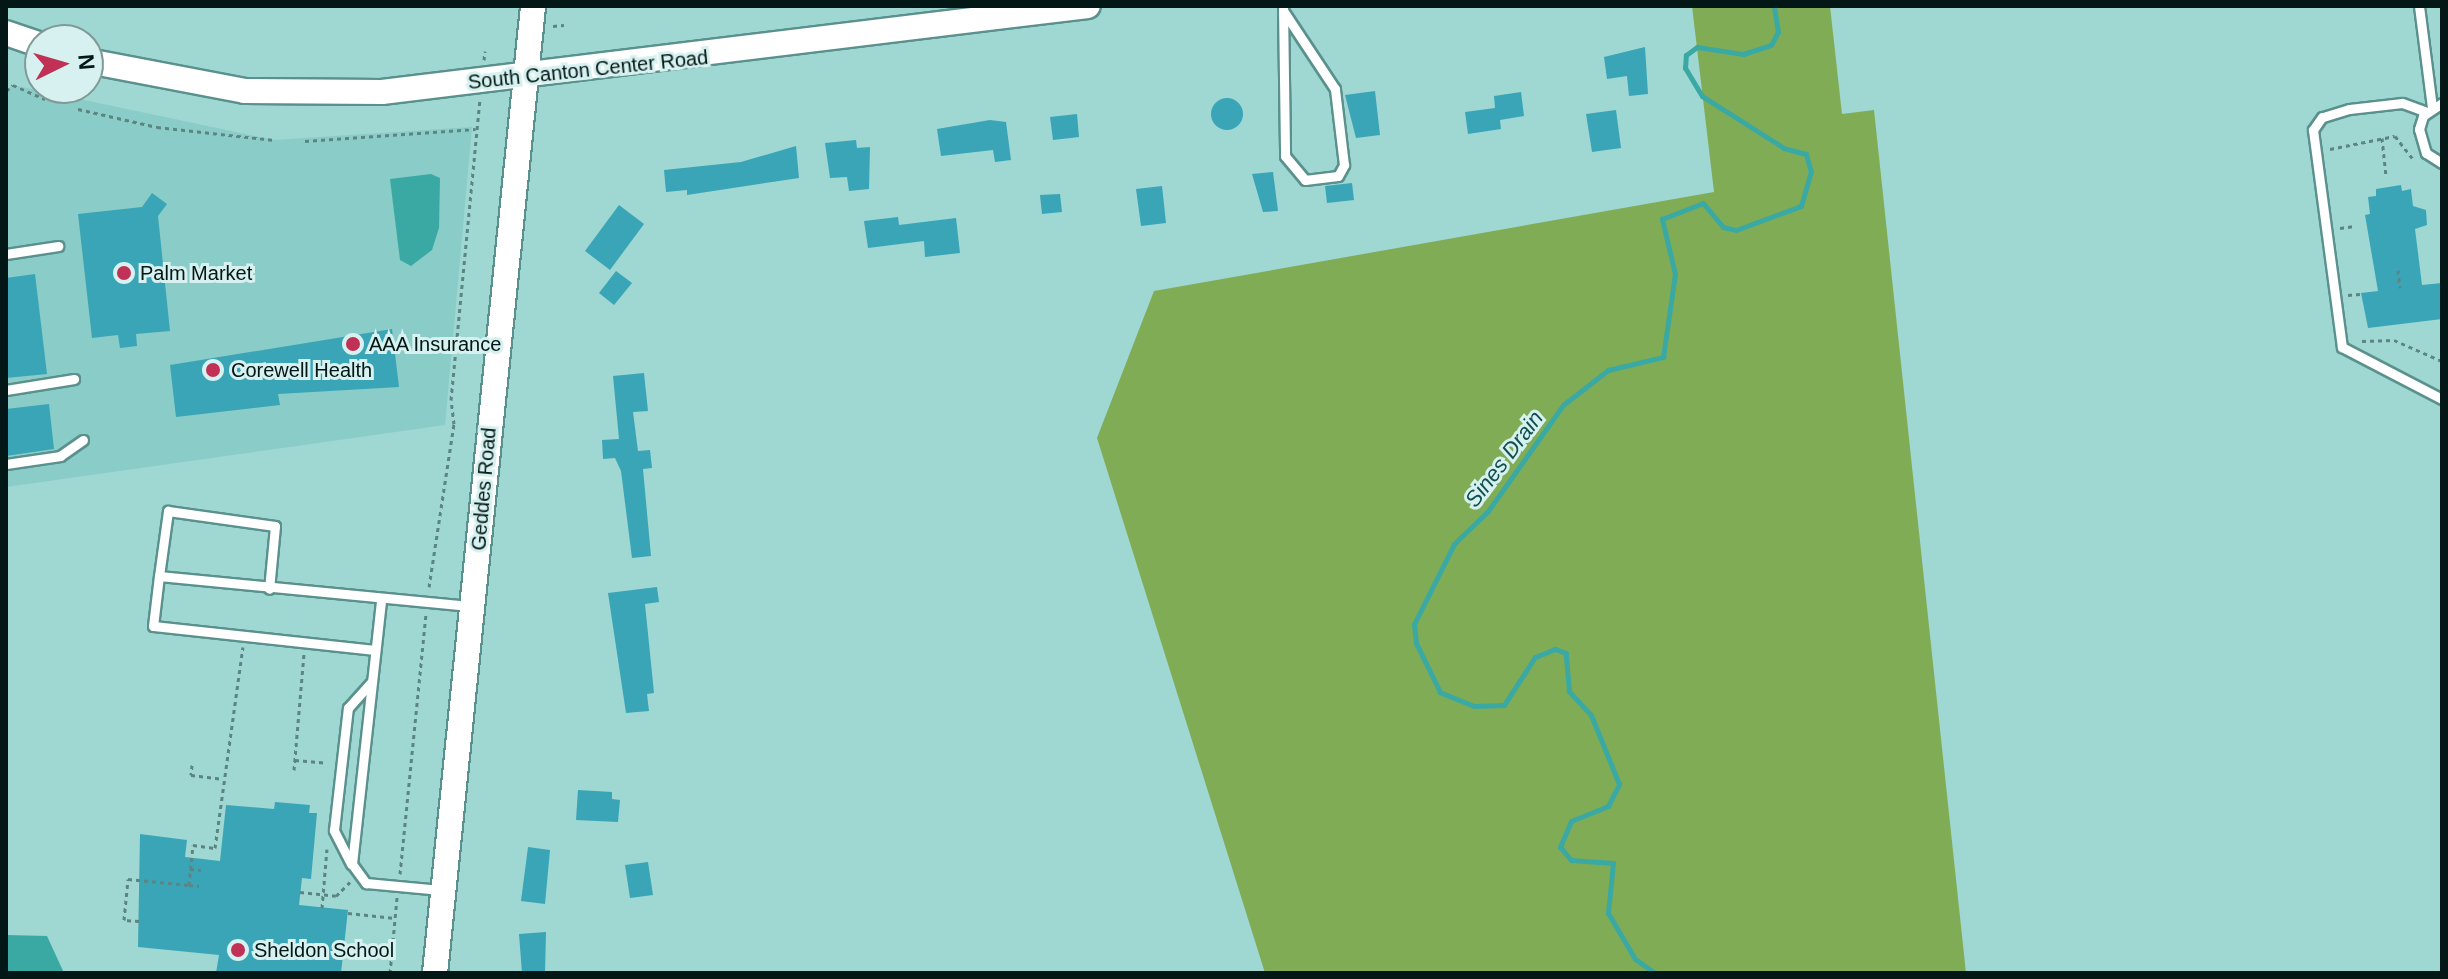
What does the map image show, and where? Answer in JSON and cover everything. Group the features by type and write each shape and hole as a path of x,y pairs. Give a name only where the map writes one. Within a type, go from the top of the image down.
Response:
{"main road":[{"name":"Geddes Road","path":"435,973 533,6"},
{"name":"South Canton Center Road","path":"104,65 183,83 282,92 382,92 525,77 1088,6"}],"lane":[{"path":"2419,6 2434,107 2420,142 2442,163"},
{"path":"1283,9 1335,89 1344,165 1338,176 1305,180 1285,156 1283,9"},
{"path":"2434,107 2402,103 2349,109 2322,117 2313,130 2342,347 2442,399"},
{"path":"6,254 58,246"},
{"path":"6,390 74,379"},
{"path":"6,464 60,456 83,440"},
{"path":"269,589 275,526 168,511 153,626 375,650"},
{"path":"159,576 381,601 473,606"},
{"path":"352,864 381,601"},
{"path":"372,681 348,708 334,830 366,883 444,890"}],"path":[{"path":"6,91 13,85 24,90"},
{"path":"78,109 157,127 274,140"},
{"path":"390,973 439,491 454,424 452,384 478,118"},
{"path":"305,141 477,129"},
{"path":"2382,138 2386,176"},
{"path":"2332,165 2330,149 2336,143 2400,138 2423,169"},
{"path":"2338,212 2341,241"},
{"path":"2340,228 2355,226"},
{"path":"2398,270 2400,288"},
{"path":"2347,282 2350,307"},
{"path":"2348,295 2360,294"},
{"path":"2354,336 2394,340 2442,361"},
{"path":"189,885 193,845 215,848 222,779 234,737 243,636"},
{"path":"294,770 304,657"},
{"path":"295,760 332,764"},
{"path":"192,765 191,775 222,779"},
{"path":"190,869 201,870"},
{"path":"139,921 124,920 128,879 199,886"},
{"path":"300,892 336,896 348,885"},
{"path":"348,913 395,918"}],"shaded area":[{"path":"13,85 24,87 24,104 103,104 274,140 472,127 445,425 6,487 6,90"},
{"path":"431,174 440,178 439,228 432,250 411,266 400,260 390,179"},
{"path":"6,935 47,936 64,973 6,973"}],"green space":[{"path":"1692,6 1830,6 1842,114 1874,110 1966,973 1265,973 1097,438 1154,291 1714,192"}],"building":[{"path":"1645,47 1648,94 1629,96 1627,76 1607,79 1604,57"},
{"path":"1375,91 1380,135 1356,138 1345,95"},
{"path":"1521,92 1524,116 1500,120 1501,129 1468,134 1465,112 1495,108 1494,96"},
{"path":"1227,98 1238,103 1243,114 1238,125 1227,130 1216,125 1211,114 1216,103"},
{"path":"1616,110 1621,148 1592,152 1586,114"},
{"path":"1077,114 1079,137 1053,140 1050,117"},
{"path":"990,120 1006,122 1011,160 995,162 993,150 941,156 937,129"},
{"path":"856,140 857,148 870,147 869,189 849,191 847,177 830,178 825,143"},
{"path":"796,146 799,178 687,195 687,190 666,192 664,170 741,162"},
{"path":"1273,172 1278,211 1263,212 1252,174"},
{"path":"1352,183 1354,200 1327,203 1325,186"},
{"path":"2401,185 2402,191 2411,189 2413,206 2426,210 2427,225 2415,229 2422,285 2442,283 2442,319 2368,328 2361,293 2378,291 2365,215 2370,214 2368,197 2376,196 2376,189"},
{"path":"1162,186 1166,223 1141,226 1136,189"},
{"name":"Palm Market","path":"152,193 167,204 158,216 170,331 136,334 137,346 120,348 118,335 92,338 78,214 142,207"},
{"path":"1060,194 1062,212 1042,214 1040,195"},
{"path":"619,205 644,224 610,270 585,251"},
{"path":"898,217 899,225 956,218 960,253 925,257 924,241 868,248 864,221"},
{"path":"616,271 632,283 614,305 599,293"},
{"path":"35,274 47,374 6,378 6,278"},
{"path":"392,329 399,387 278,394 280,405 176,417 170,365"},
{"path":"644,373 648,411 633,412 638,451 650,450 652,468 643,469 651,556 632,558 621,471 615,458 603,459 602,440 619,439 613,376"},
{"path":"49,404 54,449 6,456 6,409"},
{"path":"657,587 659,602 645,604 654,693 647,694 649,711 626,713 608,593"},
{"path":"578,790 612,792 612,799 620,800 618,822 576,820"},
{"name":"Sheldon School","path":"275,802 310,805 309,813 317,813 311,879 302,878 299,905 348,910 341,973 216,973 219,955 138,947 140,834 187,840 185,857 220,861 226,805 274,809"},
{"path":"528,847 550,850 545,904 521,901"},
{"path":"648,862 653,895 630,898 625,865"},
{"path":"546,932 545,973 522,973 519,934"}],"waterway":[{"name":"Sines Drain","path":"1655,973 1635,959 1608,913 1613,863 1571,860 1560,847 1571,821 1608,806 1619,784 1591,715 1569,691 1566,653 1555,649 1535,657 1504,705 1474,706 1440,692 1416,643 1414,624 1454,544 1488,511 1563,405 1608,370 1663,357 1675,274 1662,219 1703,203 1723,227 1736,230 1801,206 1811,172 1806,154 1784,148 1702,96 1685,68 1686,55 1697,47 1743,54 1771,45 1778,32 1774,6"}],"place":[{"name":"Palm Market","path":"124,273"},
{"name":"AAA Insurance","path":"353,344"},
{"name":"Corewell Health","path":"213,370"},
{"name":"Sheldon School","path":"238,950"}]}
